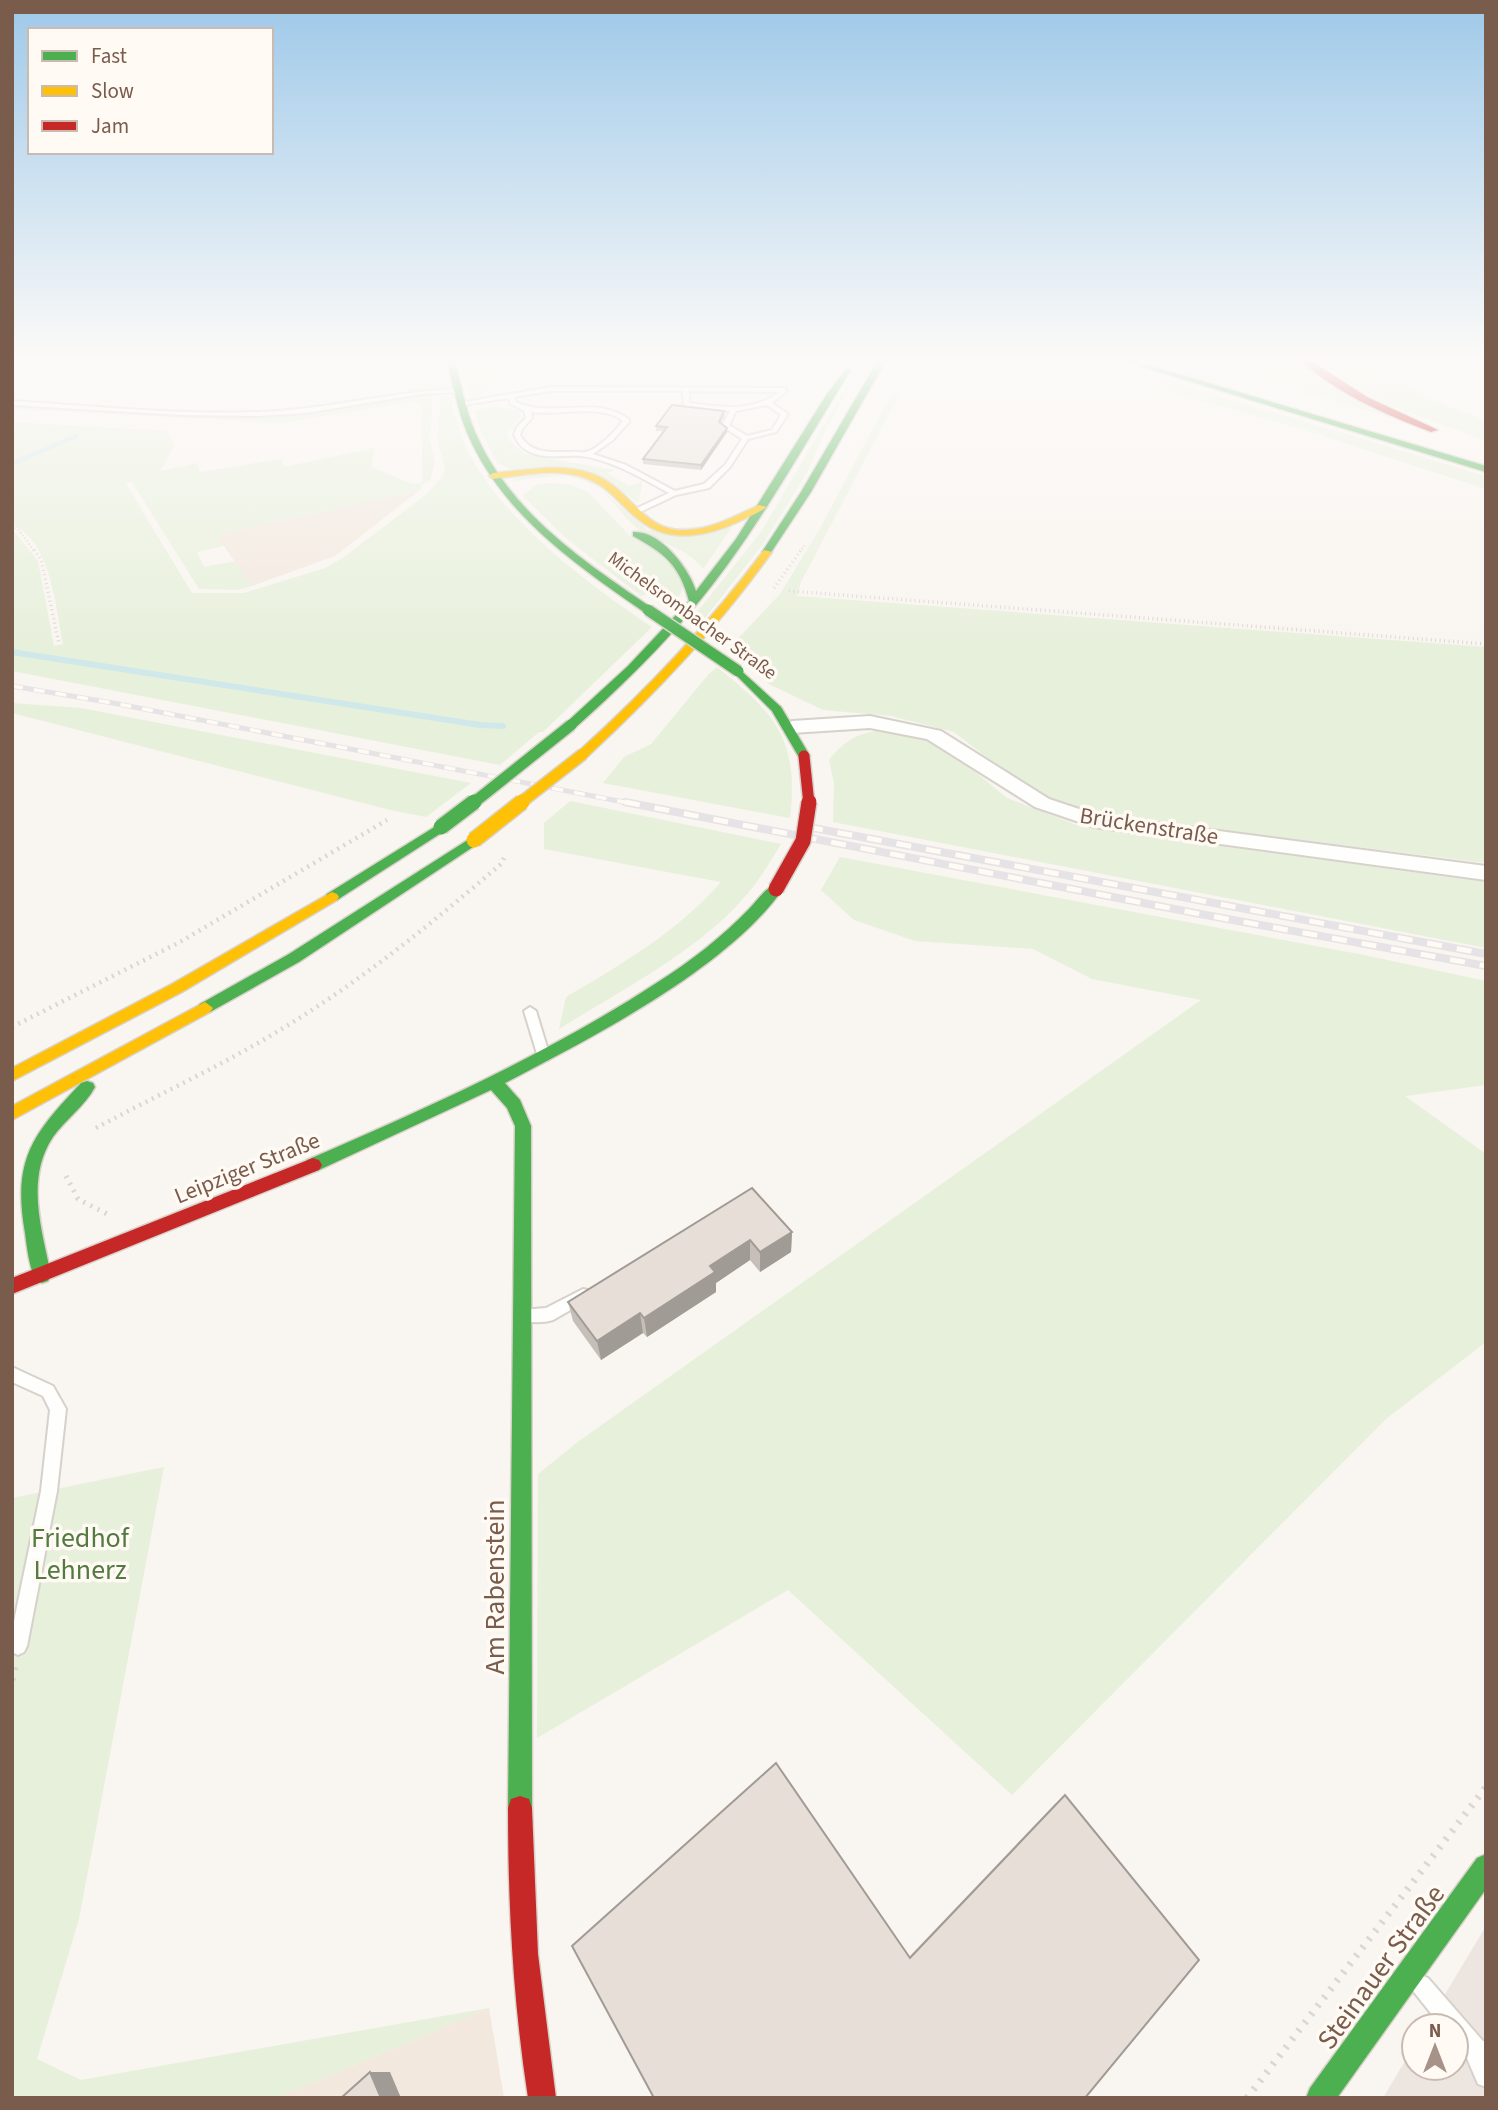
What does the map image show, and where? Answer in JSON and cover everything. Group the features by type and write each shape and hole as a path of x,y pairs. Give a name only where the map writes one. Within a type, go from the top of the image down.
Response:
{"main road":[{"name":"Michelsrombacher Straße","path":"482,455 497,483 545,534 648,610 738,671 766,694 792,727 804,757 812,791 812,812 803,846 776,889 738,933 706,958 544,1057 495,1083"},
{"path":"12,1075 171,993 362,879 441,827 498,785 571,725 657,643 724,564 794,455"},
{"path":"12,1114 118,1058 294,958 474,840 583,754 655,686 727,606 805,494 827,455"},
{"path":"1441,455 1486,469"},
{"path":"497,483 547,471 589,476 606,484 652,527 669,534 686,534 731,522 762,507"},
{"path":"497,483 551,480 582,484 594,490 620,521 674,555 682,563 688,574 694,601"},
{"path":"42,1275 28,1205 26,1178 30,1159 39,1140 63,1110 118,1058"},
{"name":"Leipziger Straße","path":"12,1286 362,1145 495,1083"},
{"name":"Am Rabenstein","path":"495,1083 514,1105 523,1126 526,1315 520,1840 524,1952 542,2098"},
{"name":"Steinauer Straße","path":"1320,2098 1486,1867"}],"street":[{"name":"Brückenstraße","path":"792,727 870,722 934,735 1042,803 1094,821 1486,873"}],"lane":[{"path":"592,455 643,474 674,493"},
{"path":"636,512 674,493 706,486 734,455"},
{"path":"530,1011 544,1057"},
{"path":"526,1315 548,1315 596,1287"},
{"path":"12,1374 48,1391 58,1409 49,1491 18,1646"},
{"path":"1409,1971 1444,2012"},
{"path":"1480,2051 1486,2076"}],"path":[{"path":"12,527 18,529 41,559 59,644"},
{"path":"789,590 1486,644"},
{"path":"12,1027 180,942 387,820"},
{"path":"93,1130 243,1052 336,991 452,907 501,864 507,849"},
{"path":"65,1170 68,1182 78,1199 114,1217 119,1245"},
{"path":"1247,2098 1486,1787"}],"shaded area":[{"path":"420,490 335,556 252,586 216,535"},
{"path":"1486,1926 1486,2098 1383,2098 1400,2069 1400,2082 1470,2082 1470,2012 1434,2012"},
{"path":"489,2008 504,2098 276,2098"}],"green space":[{"path":"12,455 169,455 160,471 197,463 200,472 281,459 284,467 339,455 373,455 372,467 412,484 422,483 422,455 433,455 435,462 430,481 422,484 420,490 217,535 224,546 197,552 204,567 235,561 252,586 238,590 199,589 132,482 126,484 192,593 244,593 325,568 344,557 428,493 442,477 445,467 442,455 471,455 500,499 528,529 590,583 652,627 543,732 539,732 500,765 12,671 12,529 38,561 54,646 63,644 50,577 43,560 25,533 12,525"},
{"path":"493,455 533,455 615,470 607,473 629,486 643,481 638,503 606,480 511,469 497,463"},
{"path":"806,455 815,455 807,473 763,544 698,627 689,622 761,532"},
{"path":"859,455 867,455 801,582 797,596 1486,647 1486,863 1138,820 1072,807 1039,795 1018,782 954,732 891,716 823,710 769,684 729,648 780,594 819,530"},
{"path":"1383,455 1417,455 1486,476 1486,489"},
{"path":"540,474 589,479 648,530 734,524 703,569 681,551 638,529 591,483 559,477 515,481 511,479"},
{"path":"549,483 572,485 589,493 629,535 663,552 685,585 677,600 668,608 647,594 641,596 567,539 523,496 535,486"},
{"path":"717,667 755,699 779,731 791,768 790,818 603,783 624,757 651,744"},
{"path":"12,703 81,708 471,783 426,817 12,713"},
{"path":"876,731 929,738 945,747 1007,798 1082,827 1486,882 1486,948 833,822 834,783 829,760 850,740"},
{"path":"570,801 781,844 748,893 707,933 659,968 559,1029 566,997 667,932 721,882 544,849 544,823"},
{"path":"840,857 1364,955 1486,981 1486,1085 1405,1096 1486,1154 1486,1342 1386,1419 1012,1795 788,1590 537,1738 538,1474 579,1441 1201,1000 1092,979 1033,949 915,941 854,920 821,890"},
{"name":"Friedhof Lehnerz","path":"164,1467 79,1919 37,2059 81,2080 489,2008 276,2098 12,2098 12,1498"}],"building":[{"path":"646,455 708,455 701,465 643,459"},
{"path":"752,1188 792,1232 760,1252 750,1240 710,1266 715,1272 644,1318 640,1313 597,1341 568,1302"},
{"path":"776,1763 910,1958 1065,1795 1199,1960 1085,2098 654,2098 572,1946"},
{"path":"370,2072 381,2098 341,2098"}],"waterway":[{"path":"12,464 32,455"},
{"path":"12,652 480,725 503,726"}],"railway":[{"path":"12,686 113,703 634,804"},
{"path":"625,802 1200,914 1486,966"},
{"path":"808,827 1486,954"}],"traffic: fast":[{"path":"482,455 503,489 546,534 596,574 648,610"},
{"path":"571,725 652,648 689,607 724,563 794,455"},
{"path":"767,552 827,455"},
{"path":"1441,455 1486,469"},
{"path":"636,534 674,559 686,576 694,601"},
{"path":"648,610 738,671"},
{"path":"738,671 777,709 804,756"},
{"path":"441,827 498,785 571,725"},
{"path":"332,897 441,827"},
{"path":"205,1008 294,958 474,840"},
{"path":"313,1165 485,1086 638,1002 711,951 734,932 776,889"},
{"path":"495,1083 514,1105 523,1126 520,1808"},
{"path":"42,1275 30,1215 30,1172 35,1153 46,1134 87,1087"},
{"path":"1320,2098 1486,1867"}],"traffic: slow":[{"path":"493,476 544,470 582,474 607,485 653,526 684,534 715,527 762,507"},
{"path":"583,754 681,658 747,580 767,552"},
{"path":"474,840 583,754"},
{"path":"12,1075 177,988 332,897"},
{"path":"12,1114 205,1008"}],"traffic: jam":[{"path":"776,889 796,856 807,826 809,794 804,756"},
{"path":"12,1286 313,1165"},
{"path":"520,1808 525,1954 531,2026 542,2098"}]}
